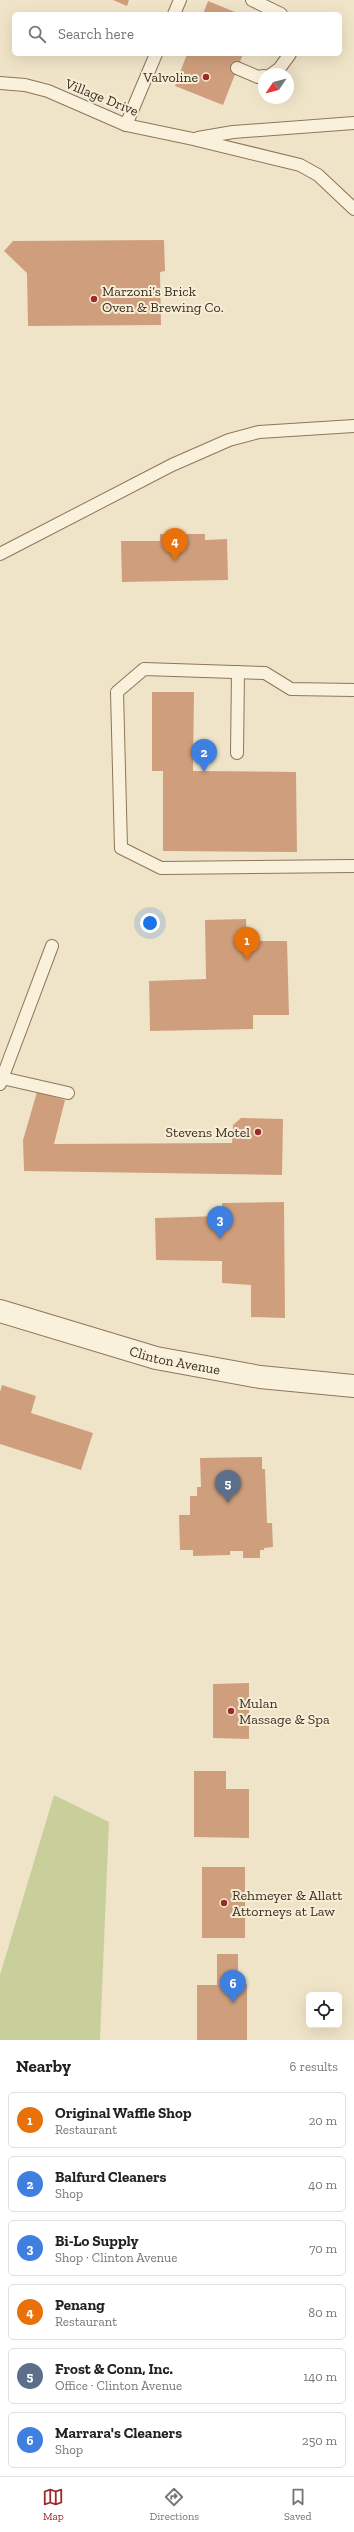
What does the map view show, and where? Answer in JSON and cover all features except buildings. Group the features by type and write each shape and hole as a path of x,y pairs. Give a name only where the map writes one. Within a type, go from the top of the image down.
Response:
{"street":[{"name":"Clinton Avenue","path":"0,1310 156,1358 186,1365 260,1377 354,1386"}],"lane":[{"path":"175,12 180,0"},
{"path":"252,0 278,12"},
{"path":"126,125 155,56"},
{"path":"280,68 289,56"},
{"path":"237,68 258,77"},
{"name":"Village Drive","path":"0,83 25,85 48,91 126,125 193,138 300,165 318,175 354,209"},
{"name":"Village Drive","path":"193,138 233,132 354,124"},
{"path":"0,554 172,465 229,440 259,432 354,426"},
{"path":"354,690 291,689 265,673 144,669 116,692 121,848 161,868 354,866"},
{"path":"237,753 238,672"},
{"path":"52,946 1,1081 68,1093"}],"green space":[{"path":"54,1795 109,1822 100,2040 0,2040 0,1975"}],"place":[{"name":"Valvoline","path":"206,77"},
{"name":"Marzoni’s Brick Oven & Brewing Co.","path":"94,299"},
{"name":"Penang","path":"175,561"},
{"name":"Balfurd Cleaners","path":"204,772"},
{"name":"Original Waffle Shop","path":"247,960"},
{"name":"Stevens Motel","path":"258,1132"},
{"name":"Bi-Lo Supply","path":"220,1239"},
{"name":"Frost & Conn, Inc.","path":"228,1503"},
{"name":"Mulan Massage & Spa","path":"231,1711"},
{"name":"Rehmeyer & Allatt Attorneys at Law","path":"224,1903"},
{"name":"Marrara's Cleaners","path":"233,2003"}]}
